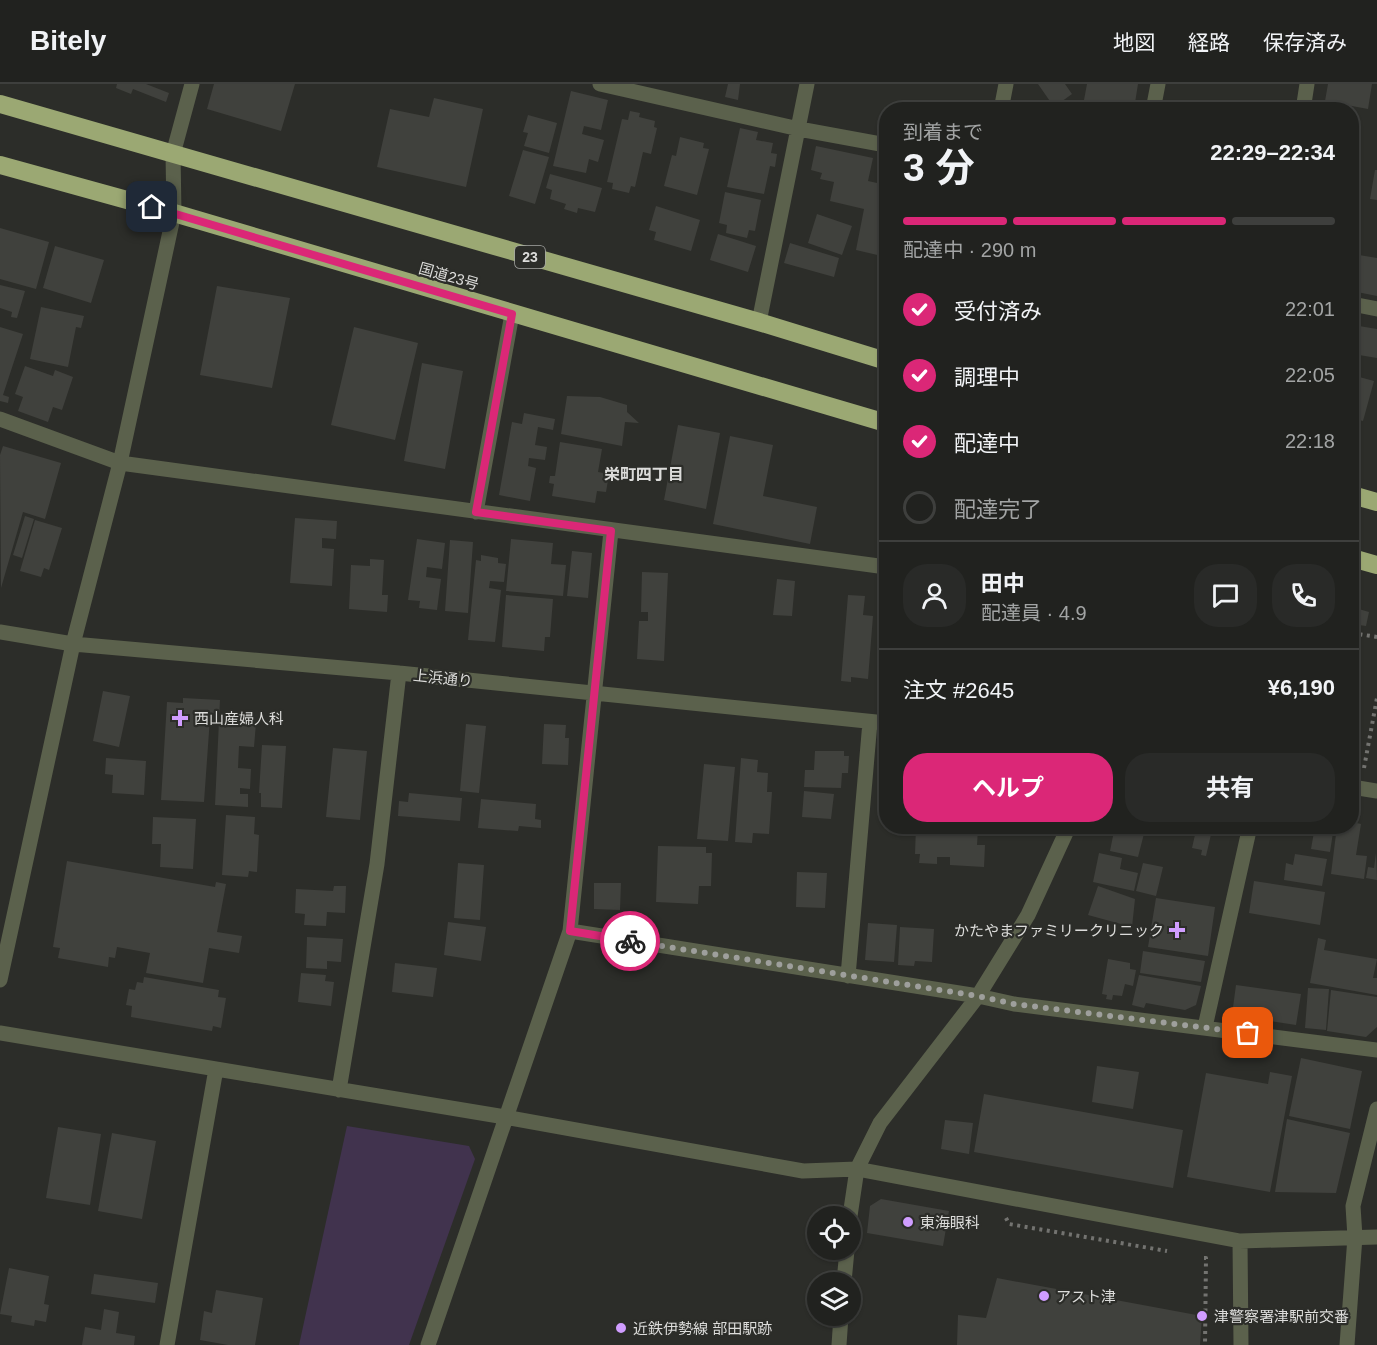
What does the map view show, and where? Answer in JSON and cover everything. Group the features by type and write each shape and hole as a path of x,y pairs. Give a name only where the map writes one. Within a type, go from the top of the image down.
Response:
{"highway":[{"name":"23","path":"0,104 759,322 879,359"},
{"name":"国道23号","path":"0,165 174,213 879,421"},
{"path":"1359,497 1377,502"},
{"path":"1359,560 1377,565"}],"street":[{"path":"0,980 73,644 120,463 174,213 173,154 192,84"},
{"path":"600,84 799,129 879,144"},
{"path":"759,322 807,84"},
{"path":"1003,102 1006,84"},
{"path":"1155,102 1158,84"},
{"path":"1304,102 1307,84"},
{"path":"1359,305 1377,309"},
{"path":"476,512 512,314"},
{"path":"0,419 120,463 879,566"},
{"path":"428,1345 570,931 611,531"},
{"name":"上浜通り","path":"0,632 73,644 399,673 879,723"},
{"path":"339,1090 377,864 399,673"},
{"path":"848,976 870,722"},
{"path":"1359,788 1377,791"},
{"path":"851,1206 857,1168 880,1123 978,996 1028,915 1065,834"},
{"path":"1205,1027 1249,834"},
{"path":"570,931 978,996 1014,1004 1377,1050"},
{"path":"0,1033 505,1118 802,1171 857,1168 1240,1241 1377,1237"},
{"path":"168,1345 216,1069"},
{"path":"1347,1345 1355,1237 1353,1206 1377,1109"},
{"path":"1240,1241 1241,1345"},
{"path":"839,1345 841,1326"}],"path":[{"path":"1359,634 1377,637"},
{"path":"1359,774 1377,698"},
{"path":"1000,1213 1010,1224 1171,1252"},
{"path":"1195,1256 1206,1258 1205,1345"}],"shaded area":[{"path":"347,1126 469,1146 475,1159 409,1345 299,1345"}],"building":[{"path":"117,84 146,84 169,93 166,102 133,89 131,94 116,88"},
{"path":"214,84 295,84 281,131 207,109"},
{"path":"728,84 740,84 738,100 725,97"},
{"path":"1038,84 1065,84 1072,94 1061,102 1051,102"},
{"path":"1087,84 1138,84 1135,102 1084,100"},
{"path":"1328,84 1372,84 1368,109 1359,107 1359,102 1325,101"},
{"path":"571,91 608,100 601,130 584,126 582,134 604,140 598,162 589,159 586,173 553,166"},
{"path":"434,98 483,109 466,187 377,167 390,109 429,117"},
{"path":"630,111 640,113 639,117 655,121 654,127 657,128 651,154 643,152 635,187 631,186 629,193 612,189 613,183 607,182 622,119 628,120"},
{"path":"528,115 557,123 549,153 524,146 528,133 523,132"},
{"path":"740,128 758,132 756,140 773,143 771,153 777,154 775,167 770,166 764,194 727,187"},
{"path":"680,137 704,143 703,148 709,149 697,195 664,186 672,155 676,156"},
{"path":"816,146 873,158 868,181 879,183 879,255 856,250 864,209 830,201 834,182 820,179 822,173 811,170"},
{"path":"523,150 549,157 535,204 509,196"},
{"path":"1375,170 1377,170 1377,200 1370,199"},
{"path":"550,174 602,188 595,212 578,208 577,213 564,209 566,204 550,199 552,190 546,188"},
{"path":"725,192 761,200 755,231 749,230 747,238 726,233 727,225 719,223"},
{"path":"656,206 700,220 691,251 654,240 656,232 649,230"},
{"path":"817,214 852,226 842,255 808,243"},
{"path":"0,228 49,242 36,289 0,279"},
{"path":"718,234 756,246 748,272 710,260"},
{"path":"790,243 839,258 834,277 784,263"},
{"path":"55,246 104,260 91,303 43,288"},
{"path":"1359,255 1377,258 1377,296 1359,292"},
{"path":"0,285 25,291 17,318 11,317 12,312 0,308"},
{"path":"217,286 290,298 272,388 200,375"},
{"path":"41,307 84,316 81,328 76,327 68,367 30,359"},
{"path":"1359,326 1377,329 1377,358 1359,355"},
{"path":"0,327 23,334 3,395 9,397 8,403 0,401"},
{"path":"354,327 418,343 395,440 331,425"},
{"path":"422,363 463,371 445,469 404,461"},
{"path":"25,366 53,376 55,370 73,377 62,410 53,407 48,422 18,411 23,397 15,394"},
{"path":"1359,377 1374,381 1363,421 1359,420"},
{"path":"567,396 600,397 627,405 627,412 639,423 625,422 622,446 561,434"},
{"path":"524,413 555,419 553,430 538,427 535,445 547,447 545,460 529,458 528,466 536,468 530,501 499,495 512,422 522,424"},
{"path":"678,425 720,433 706,509 664,500"},
{"path":"730,436 773,445 763,496 817,507 810,544 713,524"},
{"path":"560,442 602,449 598,472 609,474 606,492 597,491 595,503 552,496 554,484 549,483 550,476 555,476"},
{"path":"3,446 61,463 45,519 23,512 1,588 0,455"},
{"path":"25,516 34,519 22,558 13,555"},
{"path":"295,518 337,521 336,539 322,538 322,548 334,549 332,586 290,583"},
{"path":"35,520 62,528 49,570 44,568 41,577 20,571"},
{"path":"417,539 445,543 442,569 427,567 426,577 441,579 437,610 419,608 420,601 408,600"},
{"path":"511,539 553,543 551,564 566,565 563,596 506,591"},
{"path":"450,540 473,542 468,613 445,611"},
{"path":"572,551 592,553 588,598 567,596"},
{"path":"481,555 498,558 498,563 506,564 504,582 490,581 489,588 501,590 495,642 468,640 476,560 481,561"},
{"path":"370,559 384,560 382,595 388,595 387,612 349,609 351,565 370,566"},
{"path":"642,572 668,573 664,661 637,659 639,621 648,621 648,612 641,612"},
{"path":"777,579 795,581 792,616 773,615"},
{"path":"506,595 553,599 550,637 545,637 544,651 502,647"},
{"path":"848,595 865,596 863,615 873,616 868,679 851,677 851,682 841,681"},
{"path":"1359,609 1369,612 1366,626 1359,625"},
{"path":"103,691 130,696 119,747 93,741"},
{"path":"183,698 220,700 219,719 210,718 204,802 161,800 167,702 183,703"},
{"path":"219,721 256,723 254,747 239,746 238,768 251,769 250,789 240,788 240,794 248,794 248,807 215,805"},
{"path":"466,724 486,726 479,793 460,791"},
{"path":"544,724 566,725 565,738 569,738 568,765 542,764"},
{"path":"262,745 286,746 282,808 261,807 261,793 259,793"},
{"path":"333,748 367,751 360,820 326,817"},
{"path":"815,751 844,751 844,756 849,756 848,773 842,773 841,788 804,787 805,770 814,770"},
{"path":"106,758 146,761 144,795 112,793 113,775 105,774"},
{"path":"741,758 758,760 757,772 768,773 767,792 772,792 769,834 753,833 752,843 735,842"},
{"path":"704,764 735,767 728,841 697,839"},
{"path":"804,791 834,794 831,819 802,817"},
{"path":"409,793 462,798 460,821 398,816 399,801 408,802"},
{"path":"481,799 536,804 535,819 541,820 541,828 519,826 518,831 478,828"},
{"path":"226,815 255,817 254,834 259,835 257,872 249,871 248,877 222,875"},
{"path":"153,817 196,819 193,869 160,867 161,844 152,844"},
{"path":"1359,824 1361,824 1356,855 1367,856 1364,879 1331,874 1336,834 1359,834"},
{"path":"916,834 978,834 977,845 985,845 984,867 950,865 950,857 937,857 937,864 919,863 920,854 915,854"},
{"path":"1113,834 1144,834 1138,857 1110,851"},
{"path":"1195,834 1211,834 1206,856 1201,855 1202,850 1192,848"},
{"path":"1314,834 1333,834 1330,852 1311,849"},
{"path":"658,846 706,847 706,853 712,853 711,886 699,886 698,904 656,902"},
{"path":"1099,853 1122,858 1120,869 1138,873 1134,891 1093,882"},
{"path":"1376,853 1377,880 1366,878 1368,867 1374,868"},
{"path":"1295,854 1327,859 1322,886 1284,880 1286,863 1293,865"},
{"path":"67,861 215,887 216,882 226,884 217,932 242,936 239,953 209,948 203,983 146,973 150,953 117,947 115,958 109,957 108,967 58,958 60,948 53,947"},
{"path":"458,863 484,865 480,920 454,918"},
{"path":"1143,863 1163,867 1156,896 1136,891"},
{"path":"797,872 827,873 825,908 796,907"},
{"path":"1254,881 1325,892 1320,925 1249,913"},
{"path":"594,883 621,883 620,910 594,909"},
{"path":"334,886 346,886 345,913 327,912 326,926 304,925 305,914 295,913 296,889 333,891"},
{"path":"1098,886 1135,899 1132,927 1088,915"},
{"path":"1156,898 1215,907 1208,956 1148,947"},
{"path":"448,922 486,927 481,961 444,955"},
{"path":"868,923 897,925 894,962 865,960"},
{"path":"900,927 934,929 932,962 915,961 914,966 898,965"},
{"path":"307,937 343,939 341,962 327,961 327,969 306,968"},
{"path":"1318,938 1326,940 1324,950 1377,959 1373,978 1377,978 1377,995 1310,983"},
{"path":"1143,951 1205,961 1201,982 1140,973"},
{"path":"1108,959 1130,963 1130,969 1136,970 1133,986 1125,984 1122,996 1113,995 1112,1000 1106,999 1107,995 1102,994"},
{"path":"395,963 437,968 433,997 392,992"},
{"path":"301,973 326,975 325,981 334,982 331,1006 298,1002"},
{"path":"1139,975 1201,986 1196,1005 1185,1010 1146,1003 1144,1008 1132,1005"},
{"path":"144,977 219,990 218,997 226,998 221,1028 213,1026 212,1031 131,1017 132,1006 126,1005 129,989 135,990 137,982 143,983"},
{"path":"1236,985 1301,994 1296,1025 1232,1015"},
{"path":"1308,988 1329,989 1326,1030 1305,1028"},
{"path":"1331,990 1377,997 1377,1027 1366,1037 1327,1031"},
{"path":"1301,1058 1362,1071 1350,1129 1289,1116"},
{"path":"1097,1066 1139,1072 1133,1109 1092,1102"},
{"path":"1270,1072 1292,1076 1270,1192 1187,1177 1206,1073 1268,1084"},
{"path":"984,1094 1183,1130 1173,1188 974,1152"},
{"path":"1287,1119 1350,1133 1336,1193 1275,1192"},
{"path":"945,1120 973,1123 969,1154 941,1149"},
{"path":"58,1127 101,1134 90,1205 46,1198"},
{"path":"112,1133 156,1141 142,1219 98,1211"},
{"name":"東海眼科","path":"881,1199 949,1211 943,1246 867,1233 870,1206"},
{"path":"9,1268 49,1276 44,1304 49,1305 46,1322 35,1320 34,1326 11,1322 12,1316 0,1314"},
{"path":"94,1274 158,1283 155,1303 91,1294"},
{"name":"アスト津","path":"997,1278 1202,1316 1200,1345 957,1345 958,1315 986,1318"},
{"path":"216,1290 263,1298 255,1345 228,1345 200,1340 204,1311 212,1313"},
{"path":"104,1309 119,1312 116,1333 135,1336 134,1345 82,1345 85,1327 101,1330"}],"way so far":[{"path":"630,941 978,996 1014,1004 1248,1033"}],"place":[{"name":"西山産婦人科","path":"180,718"},
{"name":"かたやまファミリークリニック","path":"1177,930"},
{"name":"東海眼科","path":"908,1222"},
{"name":"アスト津","path":"1044,1296"},
{"name":"津警察署津駅前交番","path":"1202,1316"},
{"name":"近鉄伊勢線 部田駅跡","path":"621,1328"}],"district":[{"name":"栄町四丁目","path":"644,474"}],"route":[{"path":"152,207 512,314 476,512 611,531 570,931 630,941"}]}
